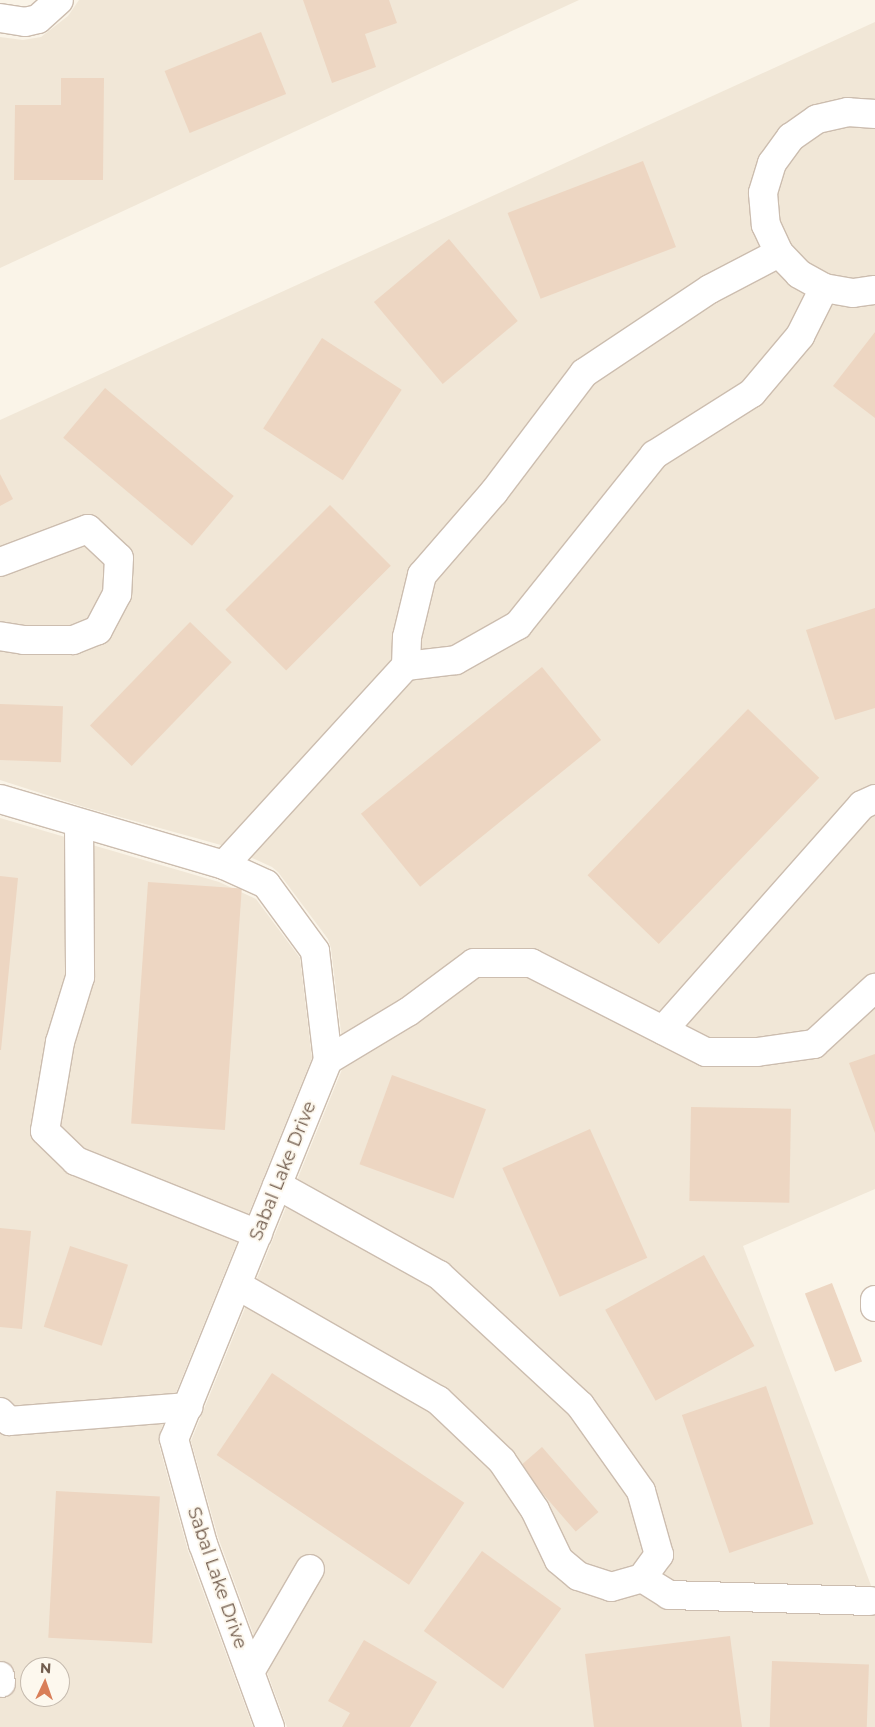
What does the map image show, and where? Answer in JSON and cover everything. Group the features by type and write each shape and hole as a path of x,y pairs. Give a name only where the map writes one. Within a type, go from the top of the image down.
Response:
{"street":[{"path":"0,18 25,22 38,19 59,0"},
{"path":"875,114 848,112 817,119 791,137 772,162 763,193 766,225 779,253 798,274 824,288 853,294 875,290"},
{"path":"224,865 406,666 407,637 422,575 494,492 584,373 710,288 779,253"},
{"path":"406,666 456,660 518,625 654,455 752,393 800,336 824,288"},
{"path":"0,562 88,529 119,558 117,594 98,630 73,640 24,640 0,636"},
{"name":"Sabal Lake Drive","path":"0,799 79,824 224,865 266,884 315,950 328,1060 174,1439 203,1544 270,1727"},
{"path":"664,1030 862,805 875,799"},
{"path":"79,824 80,977 60,1042 46,1131 76,1161 258,1234"},
{"path":"328,1060 408,1012 474,964 531,963 706,1052 757,1052 814,1044 875,988"},
{"path":"237,1285 438,1400 502,1461 535,1510 559,1560 578,1576 611,1587 642,1578 660,1555 641,1491 580,1405 438,1276 277,1186"},
{"path":"875,1300 875,1307"},
{"path":"3,1423 188,1407"},
{"path":"250,1672 310,1569"},
{"path":"642,1578 669,1595 870,1601"}],"shaded area":[{"path":"79,0 579,0 0,268 0,37 23,40 41,37 68,16"},
{"path":"875,22 875,1189 743,1246 875,1596 875,1727 287,1727 218,1537 191,1441 343,1067 344,1057 331,948 328,939 278,872 272,867 228,847 84,807 0,780 0,420"},
{"path":"0,818 219,882 256,899 300,958 312,1058 160,1432 159,1445 188,1551 253,1727 0,1727"}],"building":[{"path":"303,0 389,0 397,23 365,34 376,67 332,83"},
{"path":"261,32 286,94 190,133 165,71"},
{"path":"61,78 104,78 103,180 14,180 15,105 61,105"},
{"path":"643,161 676,247 541,299 508,213"},
{"path":"449,239 518,321 443,384 374,302"},
{"path":"875,332 875,418 833,386"},
{"path":"322,338 402,390 343,480 263,429"},
{"path":"105,388 234,496 192,546 63,438"},
{"path":"0,474 13,499 0,506"},
{"path":"330,505 391,566 286,670 225,610"},
{"path":"875,608 875,708 835,720 806,630"},
{"path":"190,622 232,662 132,766 90,726"},
{"path":"542,667 601,740 420,887 361,814"},
{"path":"0,704 63,706 61,762 0,760"},
{"path":"748,709 819,778 659,944 588,875"},
{"path":"0,876 18,878 1,1050 0,1050"},
{"path":"148,882 242,889 225,1130 131,1123"},
{"path":"875,1054 875,1133 849,1063"},
{"path":"392,1075 486,1109 453,1198 360,1164"},
{"path":"691,1107 791,1109 789,1203 689,1201"},
{"path":"590,1129 647,1258 560,1297 502,1168"},
{"path":"0,1228 31,1231 22,1329 0,1327"},
{"path":"70,1246 128,1265 102,1346 44,1327"},
{"path":"704,1255 754,1346 656,1401 605,1310"},
{"path":"832,1283 862,1361 835,1372 805,1293"},
{"path":"272,1373 464,1503 409,1585 217,1455"},
{"path":"766,1386 814,1524 729,1553 682,1415"},
{"path":"542,1447 598,1512 576,1532 519,1467"},
{"path":"56,1491 160,1496 152,1643 48,1638"},
{"path":"482,1551 561,1609 503,1689 424,1631"},
{"path":"730,1636 742,1727 594,1727 585,1654"},
{"path":"364,1640 437,1682 410,1727 342,1727 350,1713 328,1701"},
{"path":"772,1661 869,1664 867,1727 770,1727"}]}
